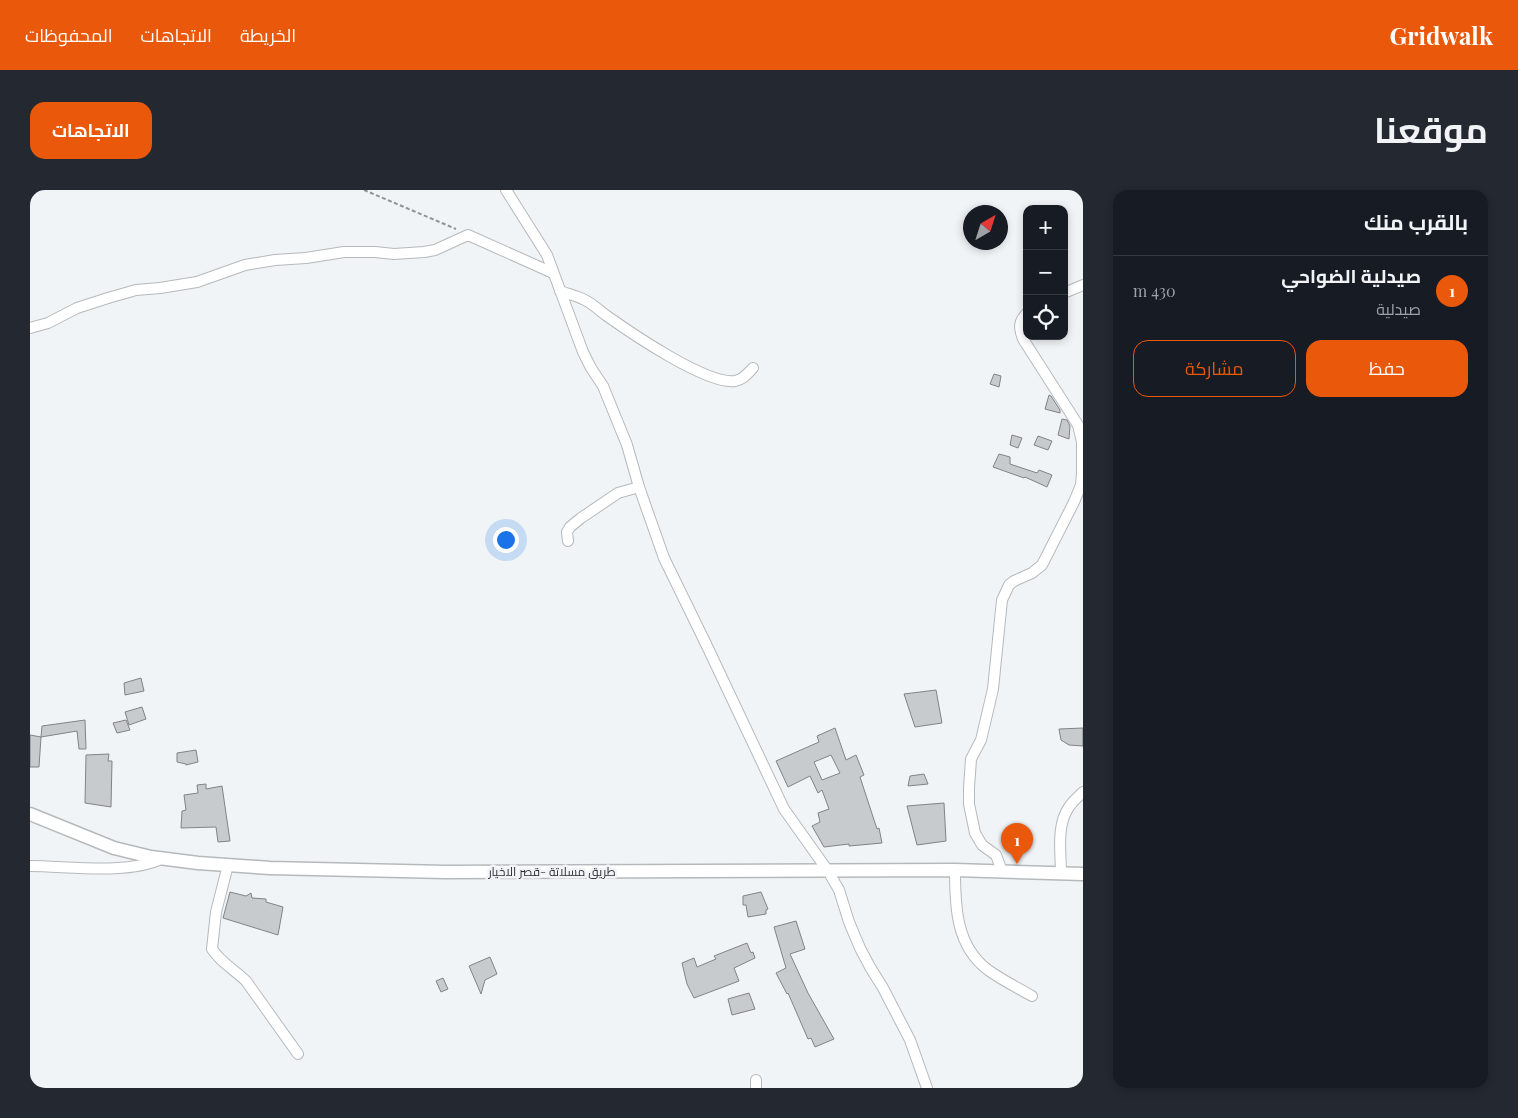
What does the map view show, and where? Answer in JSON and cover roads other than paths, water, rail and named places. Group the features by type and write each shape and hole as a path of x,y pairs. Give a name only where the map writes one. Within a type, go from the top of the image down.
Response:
{"main road":[{"name":"طريق مسلاتة -قصر الاخيار","path":"30,814 114,848 161,858 228,865 305,869 445,872 955,870 1083,874"}],"street":[{"path":"506,190 547,255 584,352 591,368 604,386 627,445 638,486 664,558 781,803 839,890 849,922 862,953 910,1040 927,1088"},
{"path":"30,328 54,320 77,308 108,298 136,290 197,282 245,265 344,252 394,254 424,252 435,250 468,235 553,273"},
{"path":"1068,291 1083,285"},
{"path":"560,292 586,300 664,354 706,375 736,381 742,379 753,368"},
{"path":"1023,317 1019,325 1023,339"},
{"path":"1002,871 996,855 982,844 975,833 969,804 969,788 972,759 981,740 993,689 1002,600 1009,585 1032,573 1042,565 1074,502 1083,474 1082,442 1078,425 1024,340"},
{"path":"568,541 567,532 581,518 618,493 638,486"},
{"path":"1061,874 1060,831 1064,816 1070,806 1083,792"},
{"path":"30,866 110,869 149,864 161,858"},
{"path":"228,865 216,912 212,949 224,963 238,972 246,981 298,1054"},
{"path":"955,870 957,918 963,937 972,954 988,970 1032,996"}],"place":[{"name":"صيدلية الضواحي","path":"1017,864"}]}
